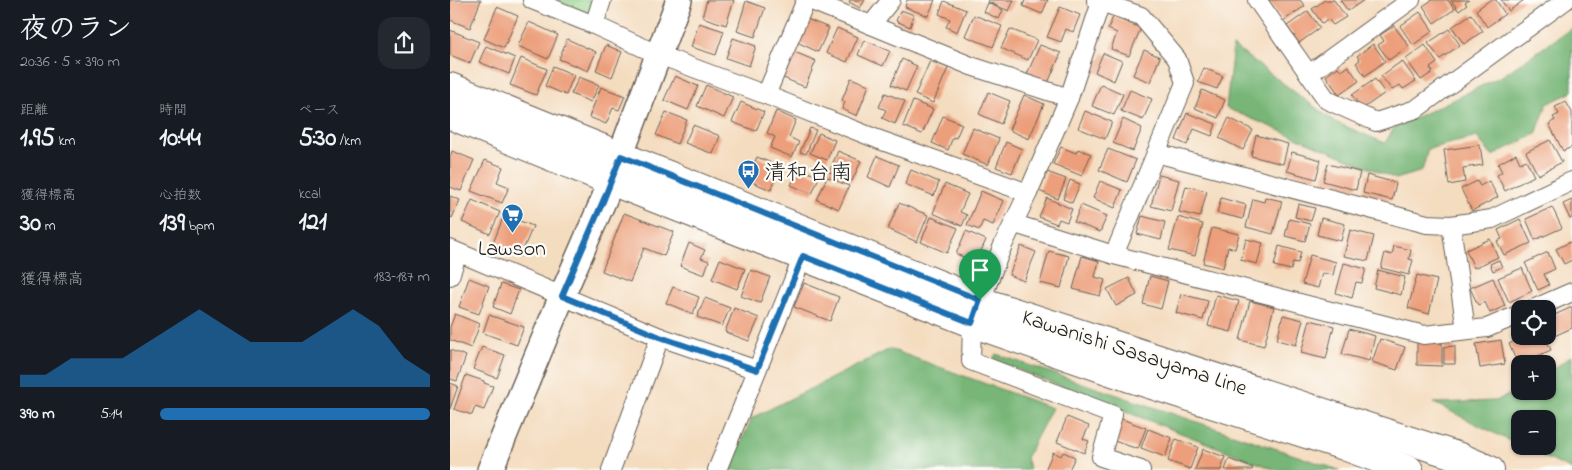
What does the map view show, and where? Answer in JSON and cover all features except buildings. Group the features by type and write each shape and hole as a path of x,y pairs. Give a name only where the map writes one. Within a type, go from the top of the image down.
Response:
{"main road":[{"name":"Kawanishi Sasayama Line","path":"450,88 803,256 976,312 1460,458 1490,470"},
{"name":"Kawanishi Sasayama Line","path":"450,115 616,168 976,312 1133,379 1344,446 1409,470"}],"street":[{"path":"532,0 594,25 659,55 877,139 1028,193"},
{"path":"594,25 602,0"},
{"path":"490,470 616,168 679,0"},
{"path":"766,95 808,0 971,66 1069,98"},
{"path":"871,26 891,0"},
{"path":"1258,0 1327,100 1376,122 1416,109 1558,2"},
{"path":"1309,74 1411,0"},
{"path":"1114,255 1185,83 1177,59 1141,16 1099,1 1069,98 976,312 971,361 1113,415 1101,457 1142,470"},
{"path":"1156,153 1426,224 1451,226 1492,219 1572,181"},
{"path":"1015,224 1114,255 1424,335 1487,328 1511,318"},
{"path":"1451,226 1466,330"},
{"path":"450,276 454,251 660,337 757,370"},
{"path":"717,470 803,256"},
{"path":"1554,300 1572,292"},
{"path":"611,470 660,337"}],"green space":[{"path":"532,0 602,0 594,25"},
{"path":"1572,28 1572,92 1547,104 1536,134 1492,156 1477,137 1428,149 1422,171 1396,179 1226,108 1233,46 1335,122 1385,143 1394,128 1502,76"},
{"path":"890,349 1052,408 1026,458 1030,470 729,470 752,418"},
{"path":"996,354 1339,470 1276,470 993,360"},
{"path":"1572,355 1572,470 1540,455 1556,455 1556,410 1511,410 1511,442 1434,403 1495,401 1511,394 1511,400 1556,400 1556,367"}],"place":[{"name":"清和台南","path":"748,190"},
{"name":"Lawson","path":"512,233"}],"route":[{"path":"621,156 980,300 972,323 803,256 757,370 660,337 562,296 621,156"}]}
